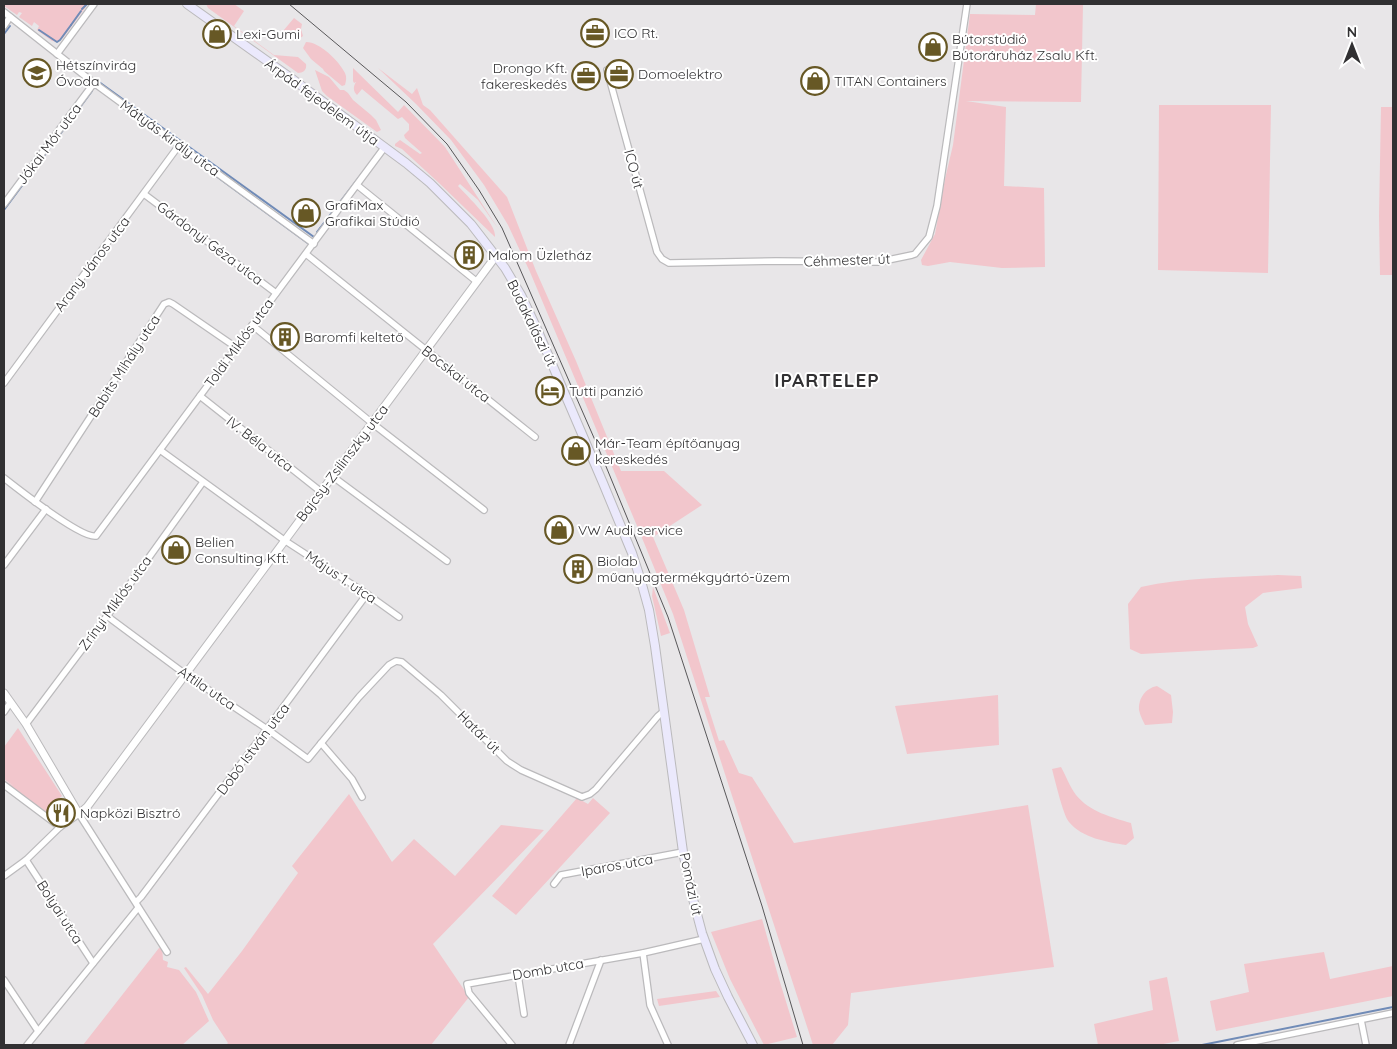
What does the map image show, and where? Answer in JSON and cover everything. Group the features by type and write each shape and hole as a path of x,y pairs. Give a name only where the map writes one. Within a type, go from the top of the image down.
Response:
{"main road":[{"name":"Árpád fejedelem útja","path":"187,4 384,148"},
{"name":"Budakalászi út","path":"384,148 406,163 442,193 471,224 496,256 521,295 632,553 649,610 664,711"},
{"name":"Pomázi út","path":"664,711 683,852 692,899 704,939 728,997 753,1045"}],"street":[{"path":"57,54 94,4"},
{"name":"Céhmester út","path":"669,263 878,262 915,254 928,237 937,206 967,4"},
{"name":"Mátyás király utca","path":"4,12 94,83 180,144 314,244"},
{"path":"4,26 10,17"},
{"name":"ICO út","path":"607,70 657,252 662,259 669,263"},
{"name":"Jókai Mór utca","path":"4,204 94,83"},
{"name":"Arany János utca","path":"4,383 180,144"},
{"name":"Toldi Miklós utca","path":"46,509 84,534 94,537 103,528 384,148"},
{"path":"357,185 476,281"},
{"name":"Gárdonyi Géza utca","path":"144,194 276,293"},
{"name":"Bocskai utca","path":"306,254 536,437"},
{"name":"Bajcsy-Zsilinszky utca","path":"79,814 496,256"},
{"name":"Babits Mihály utca","path":"35,502 164,304 169,302 173,304 237,348"},
{"path":"252,325 372,423 484,510"},
{"name":"IV. Béla utca","path":"200,396 320,491"},
{"name":"Május 1. utca","path":"160,450 284,540 399,617"},
{"path":"332,476 447,561"},
{"path":"4,478 46,509 4,565"},
{"name":"Zrínyi Miklós utca","path":"26,724 107,616 203,482"},
{"name":"Dobó István utca","path":"136,902 367,594"},
{"name":"Attila utca","path":"107,616 185,674 267,729 308,760"},
{"name":"Határ út","path":"308,760 370,685 389,665 396,661 402,662 441,694 507,761 521,770 582,797 596,789 664,711"},
{"path":"4,693 26,724 79,814 167,952"},
{"path":"4,712 10,703"},
{"path":"321,743 352,779 362,797"},
{"path":"4,785 60,827"},
{"path":"4,876 26,860 60,827 79,814"},
{"name":"Iparos utca","path":"554,884 561,875 683,852"},
{"name":"Bolyai utca","path":"26,860 93,964"},
{"path":"27,1045 138,908"},
{"name":"Domb utca","path":"512,1045 469,993 467,984 643,953 704,939"},
{"path":"643,953 650,1005 668,1045"},
{"path":"569,1045 602,960"},
{"path":"518,975 524,1014"},
{"path":"4,980 38,1031"},
{"path":"1237,1045 1259,1043 1393,1013"},
{"path":"1361,1020 1366,1045"}],"shaded area":[{"path":"4,4 88,4 63,38 57,42 52,41 37,30 39,26 34,22 32,26 19,17 22,13 19,12 17,15 4,6"},
{"path":"206,4 234,4 244,11 234,26 274,55 298,57 306,64 303,72 298,73 208,8"},
{"path":"1036,4 1083,4 1081,102 966,101 1006,107 1004,186 1044,188 1045,267 1002,268 950,262 928,266 922,265 921,260 935,234 953,145 970,14 1035,15"},
{"path":"294,18 302,24 303,36 296,41 283,31"},
{"path":"306,42 317,45 334,58 345,73 345,85 342,86 311,59 303,48"},
{"path":"353,68 398,112 404,105 445,147 499,230 478,200 460,184 458,186 487,218 495,237 402,149 395,146 400,140 420,154 422,153 405,138 404,135 409,130 409,124 402,117 398,119 362,89 357,95 354,89 356,82 354,83 353,81"},
{"path":"378,68 412,94 417,88 423,105 430,110 507,197 536,271 576,361 621,471 664,471 702,505 653,537 684,610 710,697 705,697 719,741 724,740 739,773 752,777 794,843 1028,805 1054,967 851,993 848,1025 832,1045 813,1045 673,614 530,272 508,225 484,185 451,140"},
{"path":"315,70 329,77 340,90 348,93 353,100 376,120 381,130 377,132 327,96 322,91"},
{"path":"1159,105 1271,105 1268,273 1158,270"},
{"path":"1381,107 1393,107 1393,275 1380,275"},
{"path":"1278,575 1301,576 1302,588 1263,593 1245,607 1248,624 1258,646 1253,648 1141,654 1130,649 1128,604 1141,587 1192,580"},
{"path":"653,587 670,633 661,636 652,596"},
{"path":"1157,686 1171,695 1172,723 1145,725 1139,710 1140,701 1146,691"},
{"path":"998,695 999,745 907,754 895,706"},
{"path":"18,728 62,796 51,805 62,820 60,821 43,813 4,782 4,780 14,786 4,779 4,747"},
{"path":"1061,767 1074,792 1082,801 1094,810 1131,823 1134,838 1126,845 1119,844 1088,836 1074,827 1064,812 1052,769"},
{"path":"349,794 392,862 414,839 455,876 501,825 544,830 433,944 469,997 431,1045 226,1045 228,1043 213,1020 202,995 184,968 186,967 208,994 242,951 298,873 292,866"},
{"path":"577,798 588,804 593,798 610,813 516,915 492,896"},
{"path":"762,919 797,1037 764,1045 730,979 711,932"},
{"path":"162,946 163,960 168,962 167,967 179,970 196,992 209,1021 182,1045 83,1045 159,948"},
{"path":"1324,952 1330,979 1393,966 1393,996 1216,1031 1210,1001 1249,992 1244,964"},
{"path":"1167,977 1179,1041 1158,1045 1098,1045 1094,1024 1153,1010 1149,981"},
{"path":"716,991 720,997 659,1006 657,999"}],"waterway":[{"path":"82,9 87,4"},
{"path":"71,25 81,11"},
{"path":"39,30 57,42 71,25"},
{"path":"4,34 10,26"},
{"path":"99,82 314,237"},
{"path":"4,210 92,91"},
{"path":"166,139 173,144"},
{"path":"182,151 309,244"},
{"path":"317,232 363,172"},
{"path":"1202,1045 1393,1007"}],"tram line":[{"path":"289,4 406,102 447,144 479,190 502,228 598,447 668,617 762,906 803,1045"}],"place":[{"name":"ICO Rt.","path":"595,33"},
{"name":"Lexi-Gumi","path":"217,34"},
{"name":"Bútorstúdió Bútoráruház Zsalu Kft.","path":"933,47"},
{"name":"Hétszínvirág Óvoda","path":"37,73"},
{"name":"Domoelektro","path":"619,74"},
{"name":"Drongo Kft. fakereskedés","path":"586,76"},
{"name":"TITAN Containers","path":"815,81"},
{"name":"GrafiMax Grafikai Stúdió","path":"306,213"},
{"name":"Malom Üzletház","path":"469,255"},
{"name":"Baromfi keltető","path":"285,337"},
{"name":"Tutti panzió","path":"550,391"},
{"name":"Már-Team építőanyag kereskedés","path":"576,451"},
{"name":"VW Audi service","path":"559,530"},
{"name":"Belien Consulting Kft.","path":"176,550"},
{"name":"Biolab műanyagtermékgyártó-üzem","path":"578,569"},
{"name":"Napközi Bisztró","path":"61,813"}],"district":[{"name":"IPARTELEP","path":"827,380"}]}
